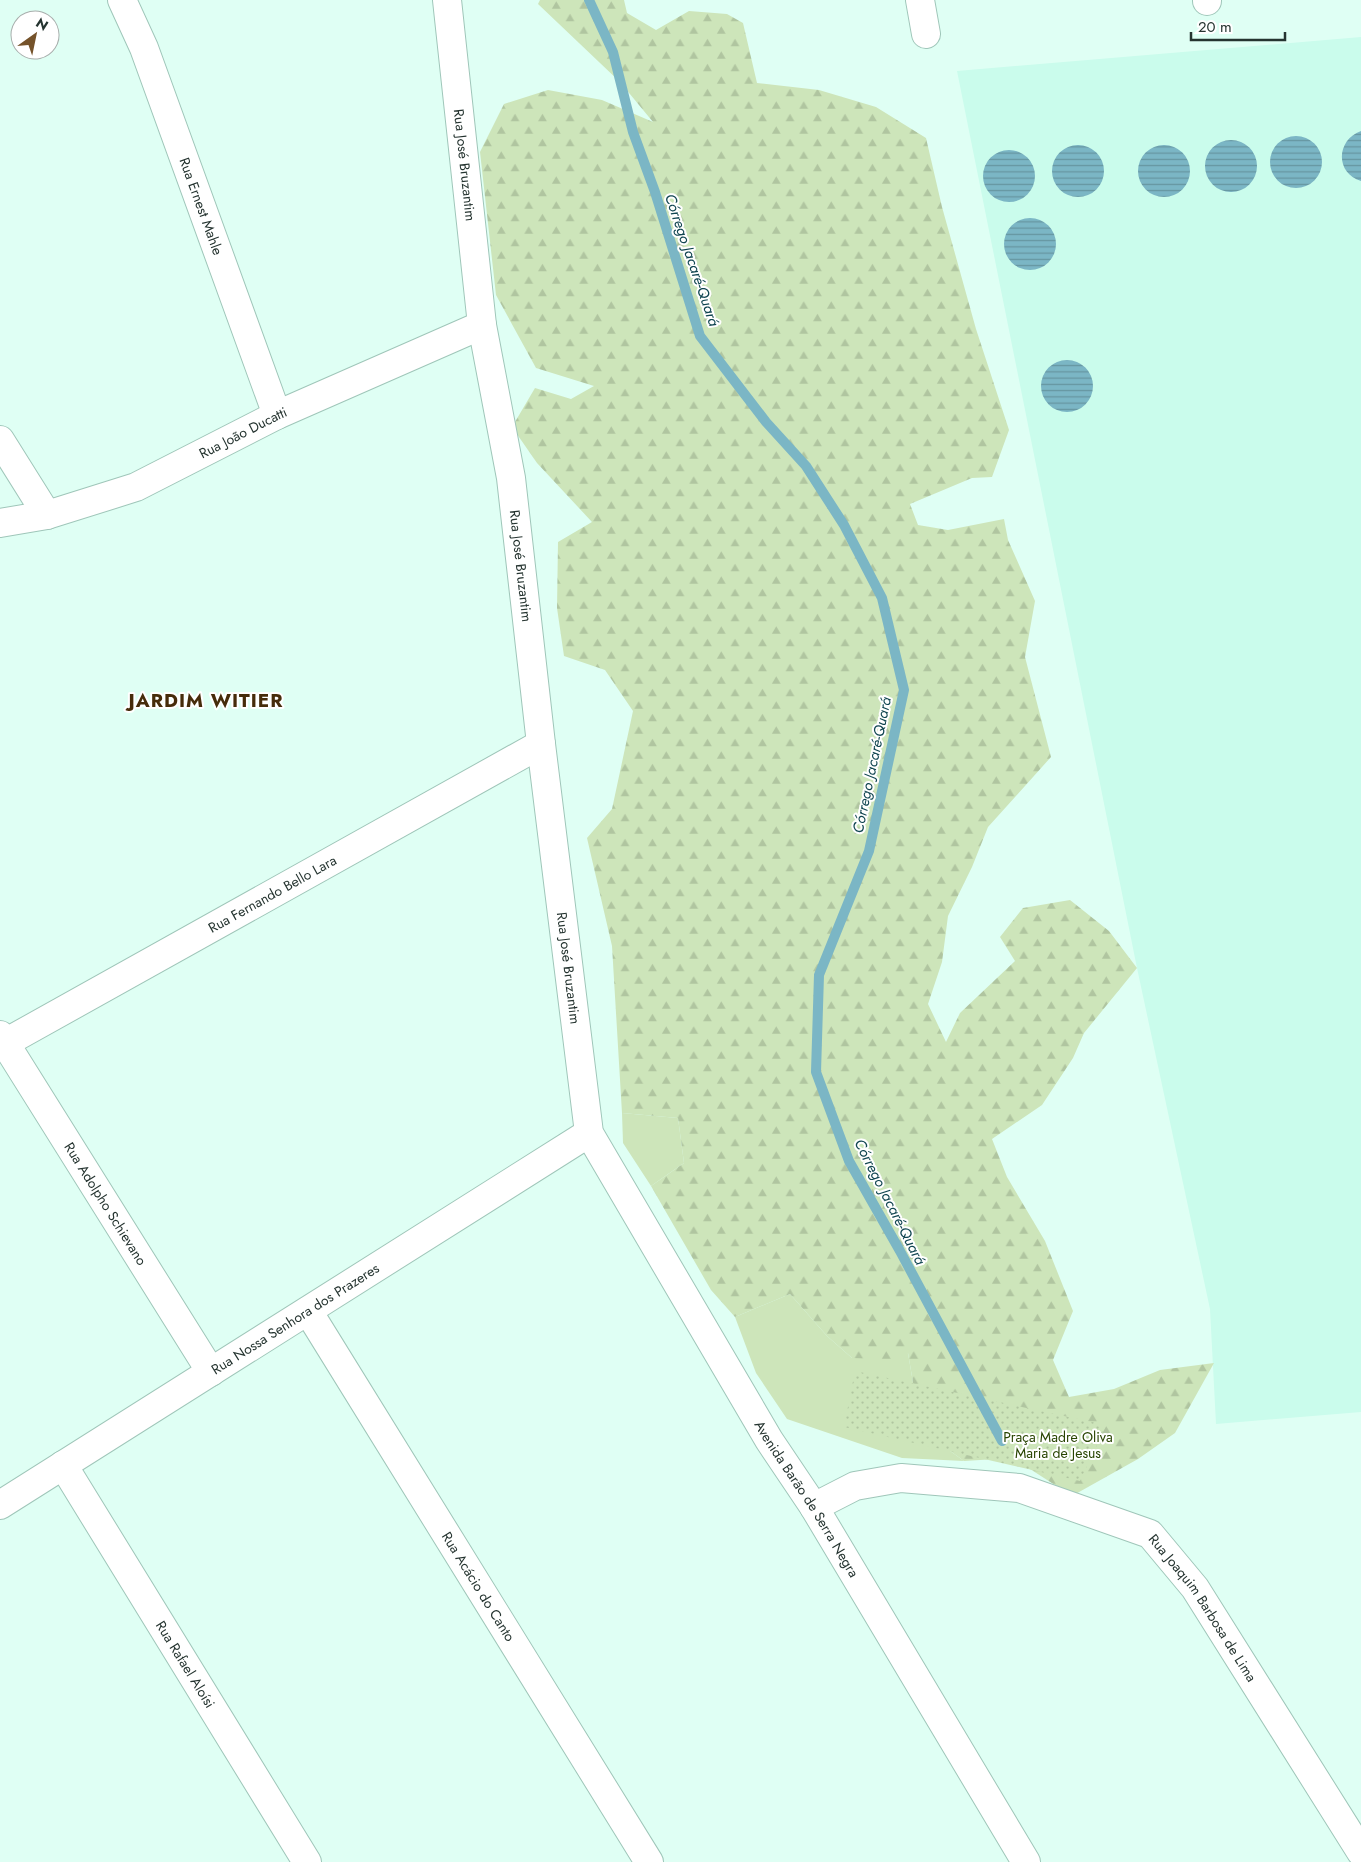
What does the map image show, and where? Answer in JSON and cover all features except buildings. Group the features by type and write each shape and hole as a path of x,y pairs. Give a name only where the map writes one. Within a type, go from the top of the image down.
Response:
{"street":[{"name":"Rua Ernest Mahle","path":"122,0 144,48 277,415"},
{"name":"Rua José Bruzantim","path":"447,0 482,325 511,478 541,744 589,1133"},
{"path":"920,0 926,34"},
{"name":"Rua João Ducatti","path":"0,523 47,515 136,487 277,415 482,325"},
{"path":"0,440 47,515"},
{"name":"Rua Fernando Bello Lara","path":"2,1039 541,744"},
{"name":"Rua Adolpho Schievano","path":"2,1039 211,1372"},
{"name":"Rua Nossa Senhora dos Prazeres","path":"0,1505 589,1133"},
{"name":"Avenida Barão de Serra Negra","path":"589,1133 769,1440 814,1507 1026,1862"},
{"name":"Rua Acácio do Canto","path":"308,1311 649,1862"},
{"name":"Rua Rafael Aloísi","path":"63,1465 308,1862"},
{"name":"Rua Joaquim Barbosa de Lima","path":"814,1507 855,1486 901,1478 1019,1488 1150,1534 1195,1588 1361,1852"}],"shaded area":[{"path":"1361,37 1361,1412 1216,1424 1210,1309 1137,968 957,71"}],"green space":[{"path":"540,0 624,0 627,13 656,30 689,11 727,14 743,23 757,83 819,90 876,107 926,138 942,207 976,329 1009,430 992,477 972,478 910,504 918,525 948,530 1004,519 1008,540 1035,601 1025,657 1051,757 988,827 972,867 948,916 942,962 928,1004 946,1042 960,1013 1015,961 1000,937 1023,908 1070,900 1109,931 1137,968 1084,1033 1073,1058 1042,1105 992,1139 1007,1177 1045,1241 1073,1311 1053,1360 1069,1397 1114,1389 1160,1370 1214,1363 1175,1433 1138,1459 1072,1496 1013,1458 964,1461 921,1430 908,1353 900,1360 852,1358 827,1336 790,1294 735,1317 711,1290 651,1186 684,1163 678,1118 622,1113 612,946 587,838 612,809 633,711 605,670 564,656 557,608 558,542 592,522 537,463 512,427 535,388 571,399 594,386 536,368 496,295 480,152 504,104 548,90 602,100 653,122 620,82 538,4"},
{"path":"622,1113 678,1118 684,1163 651,1186 623,1143"},
{"path":"790,1294 827,1336 852,1358 908,1353 921,1430 964,1461 902,1458 787,1419 756,1373 735,1317"},
{"name":"Praça Madre Oliva Maria de Jesus","path":"855,1371 1106,1425 1080,1481 844,1427"}],"water":[{"path":"1361,131 1361,181 1347,171 1343,164 1342,156 1347,141"},
{"path":"1296,136 1310,140 1318,148 1322,162 1318,176 1310,184 1296,188 1282,184 1274,176 1270,162 1274,148 1282,140"},
{"path":"1231,140 1245,144 1253,152 1257,166 1253,180 1245,188 1231,192 1217,188 1209,180 1205,166 1209,152 1217,144"},
{"path":"1078,145 1092,149 1100,157 1104,171 1100,185 1092,193 1078,197 1064,193 1056,185 1052,171 1056,157 1064,149"},
{"path":"1164,145 1178,149 1186,157 1190,171 1186,185 1178,193 1164,197 1150,193 1142,185 1138,171 1142,157 1150,149"},
{"path":"1009,150 1023,154 1031,162 1035,176 1031,190 1023,198 1009,202 995,198 987,190 983,176 987,162 995,154"},
{"path":"1030,218 1044,222 1052,230 1056,244 1052,258 1044,266 1030,270 1016,266 1008,258 1004,244 1008,230 1016,222"},
{"path":"1067,360 1081,364 1089,372 1093,386 1089,400 1081,408 1067,412 1053,408 1045,400 1041,386 1045,372 1053,364"}],"waterway":[{"name":"Córrego Jacaré-Quará","path":"589,0 613,52 633,132 655,192 700,336 766,422 806,466 844,525 882,598 904,690 869,851 819,975 816,1072 849,1161 900,1251 1002,1441"}],"district":[{"name":"JARDIM WITIER","path":"206,700"}]}
